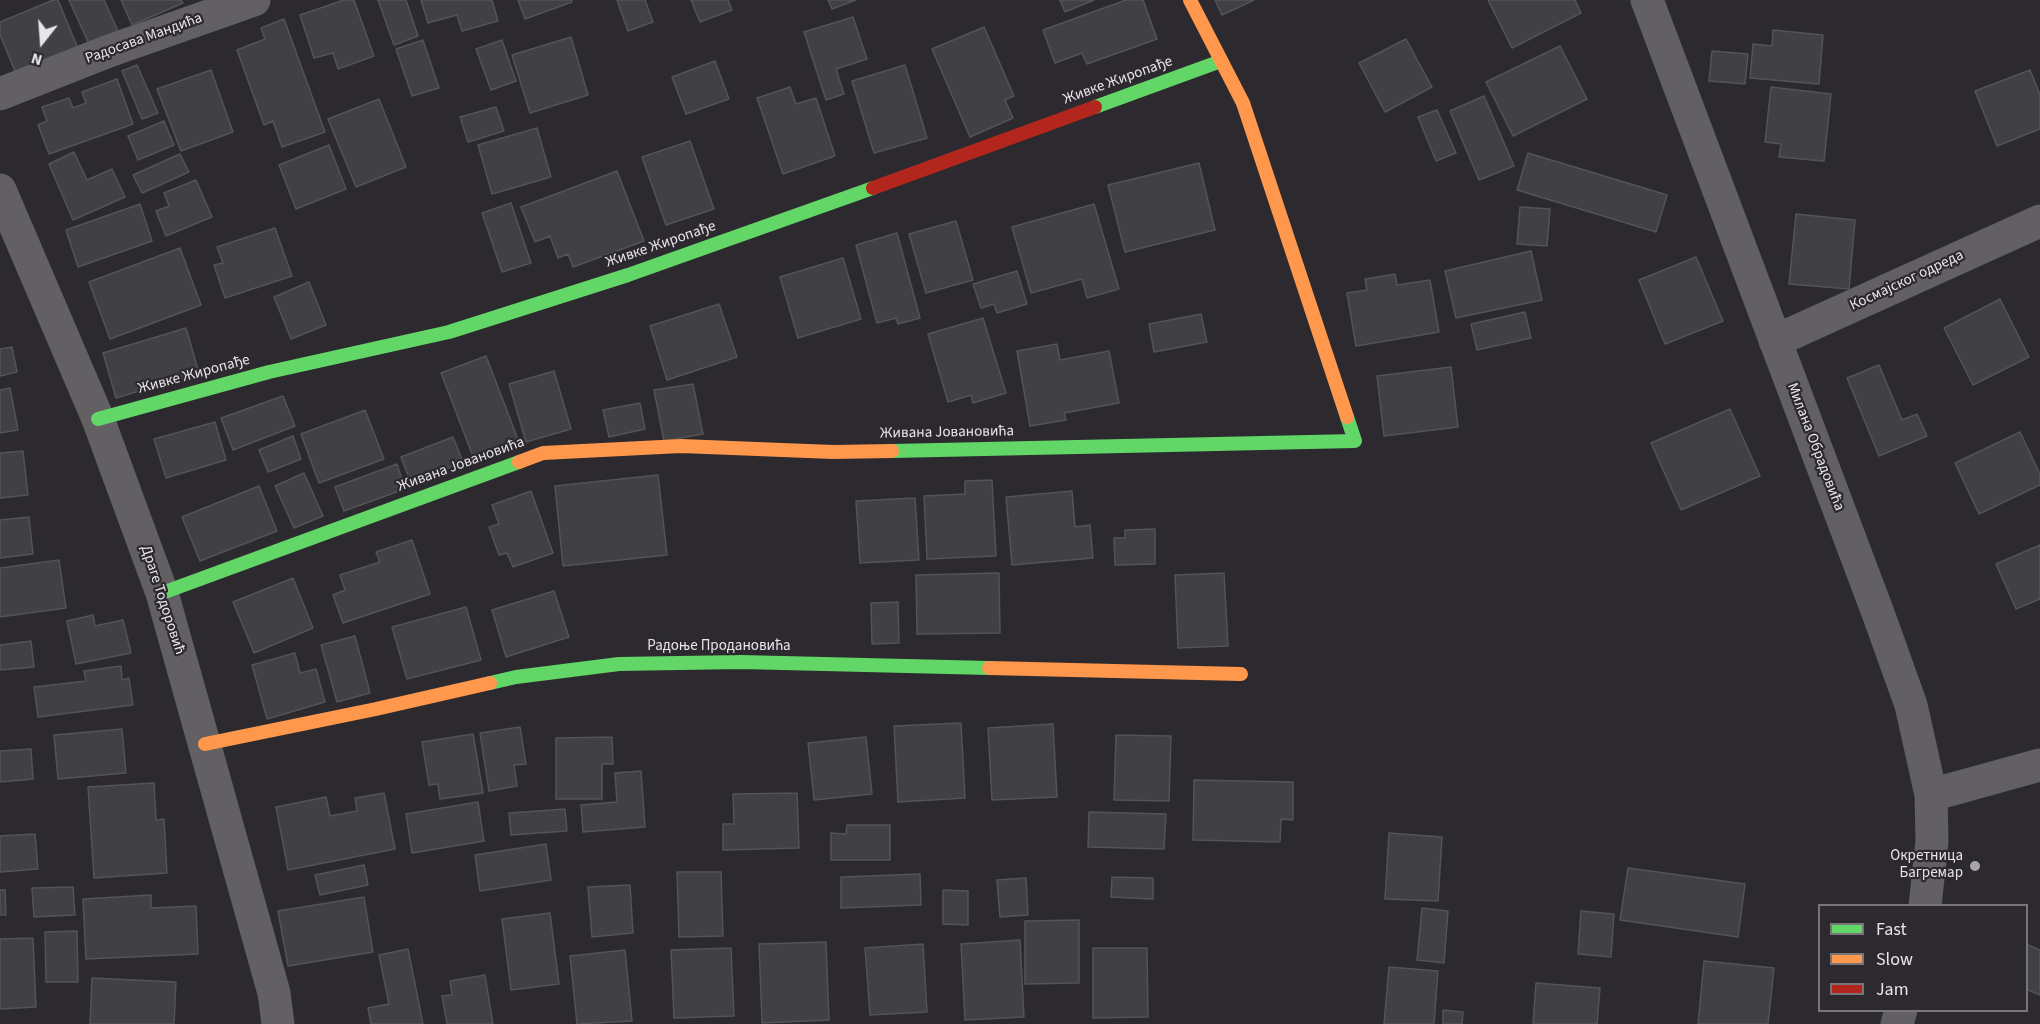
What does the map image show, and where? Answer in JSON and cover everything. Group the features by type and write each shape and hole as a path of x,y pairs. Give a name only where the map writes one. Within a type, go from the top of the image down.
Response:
{"street":[{"name":"Радосава Мандића","path":"0,94 109,51 254,0"},
{"path":"1190,0 1221,61"},
{"name":"Милана Обрадовића","path":"1647,0 1911,705 1931,795 1932,841 1924,904"},
{"name":"Живке Жиропађе","path":"98,419 268,372 448,332 628,275 844,199 1221,61"},
{"name":"Живана Јовановића","path":"162,593 543,453 681,446 833,452 1355,441 1243,103 1221,61"},
{"name":"Драге Тодоровић","path":"0,190 98,419 162,593 274,993 278,1024"},
{"name":"Космајског одреда","path":"1775,341 2040,221"},
{"name":"Радоње Продановића","path":"205,744 516,677 619,664 752,663 1241,674"},
{"path":"1931,795 2040,765"}],"building":[{"path":"58,0 79,51 17,76 0,35 0,22"},
{"path":"69,0 104,0 118,31 89,44"},
{"path":"121,0 181,0 183,3 132,25"},
{"path":"344,0 354,0 374,56 338,69 333,53 314,58 300,15"},
{"path":"378,0 406,0 418,36 394,45"},
{"path":"421,0 492,0 498,21 462,31 457,15 428,23"},
{"path":"518,0 572,0 572,2 525,19"},
{"path":"617,0 645,0 653,22 628,31"},
{"path":"691,0 728,0 732,10 700,22"},
{"path":"828,0 856,0 832,9"},
{"path":"1060,0 1094,0 1065,12"},
{"path":"1126,0 1143,0 1157,39 1087,64 1082,53 1055,63 1043,30"},
{"path":"1215,0 1254,0 1222,15"},
{"path":"1488,0 1575,0 1581,13 1512,48"},
{"path":"853,17 867,59 836,69 844,94 826,100 804,32"},
{"path":"284,19 325,132 282,147 273,121 264,125 237,50 265,39 261,28"},
{"path":"984,27 1014,96 1005,100 1013,118 970,137 932,49"},
{"path":"1773,30 1823,35 1819,84 1750,78 1753,44 1772,46"},
{"path":"571,37 588,95 530,113 512,55"},
{"path":"1406,39 1432,87 1385,112 1359,63"},
{"path":"423,40 439,88 412,96 396,49"},
{"path":"502,40 516,81 491,90 476,49"},
{"path":"1560,46 1587,99 1513,136 1486,82"},
{"path":"1712,51 1748,54 1745,84 1709,81"},
{"path":"715,61 729,99 686,114 672,77"},
{"path":"137,65 158,113 142,119 122,71"},
{"path":"905,65 927,138 874,153 852,81"},
{"path":"211,70 233,132 181,151 157,89"},
{"path":"2030,70 2040,95 2040,129 1997,146 1975,91"},
{"path":"117,79 133,124 49,154 38,125 47,121 42,107 69,98 73,108 86,103 82,92"},
{"path":"790,87 796,104 816,98 835,156 783,174 757,98"},
{"path":"1771,87 1831,94 1824,161 1779,157 1781,144 1765,142"},
{"path":"1484,96 1514,166 1479,180 1450,111"},
{"path":"379,99 406,167 356,187 328,119"},
{"path":"496,107 504,131 468,142 460,117"},
{"path":"1437,110 1456,153 1436,161 1418,117"},
{"path":"164,121 174,145 138,160 128,136"},
{"path":"537,128 551,177 492,194 478,145"},
{"path":"690,141 714,209 666,225 642,157"},
{"path":"329,145 346,189 296,209 279,165"},
{"path":"74,152 87,180 112,169 125,197 73,220 49,164"},
{"path":"1528,153 1667,195 1656,232 1517,190"},
{"path":"180,154 189,172 142,193 133,175"},
{"path":"1199,163 1215,230 1125,252 1108,185"},
{"path":"617,171 644,241 573,267 568,254 558,258 550,236 535,242 521,207"},
{"path":"196,180 212,217 166,236 156,211 169,206 164,193"},
{"path":"511,203 531,263 502,272 482,213"},
{"path":"140,204 152,241 78,267 66,230"},
{"path":"1094,204 1119,289 1087,298 1082,279 1031,293 1012,227"},
{"path":"1520,207 1550,209 1547,246 1517,244"},
{"path":"1796,214 1855,220 1849,289 1789,284"},
{"path":"956,221 973,280 926,293 909,234"},
{"path":"275,228 292,276 225,298 214,265 223,263 217,247"},
{"path":"897,233 920,318 898,324 896,318 877,323 856,245"},
{"path":"180,248 201,305 110,339 89,282"},
{"path":"1531,251 1542,300 1456,318 1445,271"},
{"path":"1696,257 1723,321 1665,344 1639,280"},
{"path":"843,258 861,319 798,338 780,277"},
{"path":"1017,271 1027,304 997,313 994,304 981,308 973,284"},
{"path":"1395,274 1397,285 1430,280 1439,332 1356,346 1347,293 1367,290 1365,279"},
{"path":"309,282 326,325 291,339 274,297"},
{"path":"2000,299 2029,357 1973,385 1944,328"},
{"path":"719,304 737,357 667,380 650,326"},
{"path":"1525,312 1531,338 1477,350 1471,324"},
{"path":"1201,314 1207,342 1154,352 1149,324"},
{"path":"983,318 1006,393 973,403 971,395 948,402 928,334"},
{"path":"186,328 199,373 116,398 103,353"},
{"path":"1057,344 1060,360 1109,351 1119,403 1064,413 1066,420 1030,426 1017,351"},
{"path":"12,347 17,372 0,376 0,349"},
{"path":"486,356 519,442 474,459 441,373"},
{"path":"1879,365 1902,420 1917,414 1927,436 1879,456 1847,378"},
{"path":"1451,367 1458,427 1384,436 1377,376"},
{"path":"554,371 571,429 526,442 509,384"},
{"path":"693,384 703,434 664,441 654,390"},
{"path":"10,388 18,430 0,433 0,390"},
{"path":"283,396 295,426 233,450 221,418"},
{"path":"640,403 645,429 609,437 603,410"},
{"path":"1730,409 1760,476 1681,510 1651,443"},
{"path":"365,410 384,459 319,483 301,434"},
{"path":"215,422 226,460 166,478 154,439"},
{"path":"2020,432 2040,474 2040,485 1979,514 1955,463"},
{"path":"293,436 301,459 268,472 259,450"},
{"path":"453,437 463,462 411,483 401,457"},
{"path":"23,451 28,495 0,498 0,453"},
{"path":"397,464 405,489 344,511 335,487"},
{"path":"304,473 323,516 294,528 275,486"},
{"path":"658,475 667,555 563,566 555,486"},
{"path":"992,480 996,556 927,559 924,496 965,494 965,481"},
{"path":"259,486 277,531 200,561 182,517"},
{"path":"531,491 553,553 513,567 507,553 499,555 489,527 499,524 492,505"},
{"path":"1072,491 1075,527 1090,525 1093,558 1012,565 1006,497"},
{"path":"915,498 919,560 860,563 856,501"},
{"path":"29,517 33,554 0,558 0,520"},
{"path":"1155,529 1155,564 1115,565 1114,538 1125,538 1125,530"},
{"path":"412,540 430,594 343,623 333,595 345,590 340,575 380,562 376,552"},
{"path":"2040,545 2040,599 2016,609 1996,564"},
{"path":"59,560 66,608 0,617 0,568"},
{"path":"999,573 1000,633 917,634 916,575"},
{"path":"1224,573 1228,646 1178,648 1175,575"},
{"path":"293,578 313,628 254,653 233,602"},
{"path":"554,591 569,637 506,657 492,610"},
{"path":"898,602 899,643 872,644 871,603"},
{"path":"466,607 481,660 407,679 392,627"},
{"path":"93,615 95,626 123,620 131,653 76,664 67,621"},
{"path":"355,636 370,693 337,702 321,645"},
{"path":"31,641 34,667 0,670 0,645"},
{"path":"295,653 300,673 316,669 325,702 267,719 252,665"},
{"path":"121,666 122,680 129,678 133,705 38,717 34,687 86,681 84,671"},
{"path":"961,723 965,798 898,802 894,726"},
{"path":"1053,724 1057,797 992,800 988,728"},
{"path":"520,727 526,764 514,765 517,786 489,791 480,733"},
{"path":"122,729 126,773 58,779 54,735"},
{"path":"473,734 483,793 440,799 438,784 429,785 422,742"},
{"path":"1116,735 1171,736 1169,801 1114,800"},
{"path":"612,737 613,764 602,764 602,799 556,799 556,738"},
{"path":"866,737 872,794 814,800 808,743"},
{"path":"31,749 33,779 0,782 0,751"},
{"path":"641,771 645,827 583,832 581,805 617,802 615,773"},
{"path":"1194,780 1293,782 1293,820 1281,819 1280,842 1193,840"},
{"path":"154,783 156,820 164,819 167,873 94,878 88,787"},
{"path":"384,793 395,849 288,870 276,807 326,797 330,816 357,811 355,798"},
{"path":"797,793 799,848 723,850 723,824 734,824 733,794"},
{"path":"478,802 484,841 412,853 406,814"},
{"path":"565,809 567,831 511,835 509,813"},
{"path":"1089,812 1166,814 1164,849 1088,847"},
{"path":"847,825 890,825 890,860 831,860 831,833 846,834"},
{"path":"1389,833 1442,837 1438,901 1385,899"},
{"path":"35,834 38,869 0,872 0,836"},
{"path":"546,844 551,880 480,891 475,855"},
{"path":"364,865 368,885 320,895 315,875"},
{"path":"1628,868 1745,884 1738,937 1620,920"},
{"path":"677,872 721,872 723,936 679,937"},
{"path":"920,874 921,905 841,908 841,877"},
{"path":"1112,877 1153,878 1153,899 1111,897"},
{"path":"1026,878 1028,915 1000,917 997,880"},
{"path":"630,885 633,933 592,937 588,887"},
{"path":"73,887 75,915 34,917 32,888"},
{"path":"0,890 5,890 6,915 0,915"},
{"path":"943,890 968,891 968,925 943,924"},
{"path":"151,895 151,908 196,906 198,954 86,959 83,899"},
{"path":"364,897 373,952 288,966 278,911"},
{"path":"1422,908 1448,911 1444,963 1417,960"},
{"path":"1581,911 1614,914 1611,957 1578,954"},
{"path":"550,913 559,984 511,990 502,919"},
{"path":"1079,920 1079,983 1025,984 1025,921"},
{"path":"77,931 78,982 46,982 45,932"},
{"path":"33,938 36,1007 0,1009 0,939"},
{"path":"1020,940 1024,1017 965,1020 961,944"},
{"path":"826,942 829,1020 762,1023 759,944"},
{"path":"923,944 927,1012 870,1015 865,948"},
{"path":"2028,945 2040,950 2040,995 2028,990"},
{"path":"731,948 734,1016 674,1018 671,950"},
{"path":"1093,948 1147,948 1148,1017 1093,1018"},
{"path":"408,949 423,1024 371,1024 368,1008 389,1004 379,955"},
{"path":"625,950 632,1021 577,1024 570,956"},
{"path":"1704,961 1774,968 1768,1024 1698,1024"},
{"path":"1389,967 1438,971 1434,1024 1384,1024"},
{"path":"485,975 493,1024 447,1024 442,996 452,995 450,981"},
{"path":"92,978 176,982 174,1024 90,1024"},
{"path":"1536,983 1600,988 1597,1024 1533,1024"},
{"path":"1443,1010 1463,1012 1462,1024 1443,1024"}],"traffic: fast":[{"path":"1095,107 1221,61"},
{"path":"98,419 269,372 449,332 628,275 873,188"},
{"path":"892,451 1355,441 1347,417"},
{"path":"162,593 519,462"},
{"path":"490,683 516,677 619,664 741,662 989,668"}],"traffic: slow":[{"path":"1190,0 1243,103 1347,417"},
{"path":"519,462 543,453 681,446 833,452 892,451"},
{"path":"989,668 1241,674"},
{"path":"205,744 490,683"}],"traffic: jam":[{"path":"873,188 1095,107"}],"place":[{"name":"Окретница Багремар","path":"1975,866"}]}
